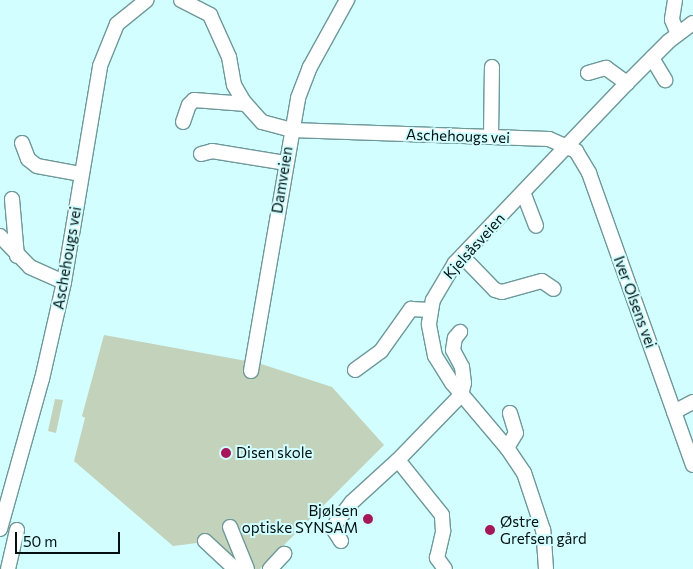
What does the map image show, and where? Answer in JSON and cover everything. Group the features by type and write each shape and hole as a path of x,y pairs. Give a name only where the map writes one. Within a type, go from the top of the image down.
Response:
{"street":[{"name":"Aschehougs vei","path":"0,529 42,379 64,282 100,66 111,35 131,10 147,0"},
{"name":"Aschehougs vei","path":"181,0 210,16 222,39 234,85 246,104 262,122 290,130 549,139 568,145"},
{"name":"Damveien","path":"252,371 290,130 310,67 347,0"},
{"path":"675,0 672,20 678,34"},
{"name":"Kjelsåsveien","path":"546,569 546,543 535,500 507,448 461,395 435,356 430,332 430,310 442,280 462,256 626,83 678,34 693,23"},
{"path":"652,58 665,80"},
{"path":"491,137 492,67"},
{"path":"588,73 606,68 626,83"},
{"path":"183,122 189,105 194,100 246,104"},
{"path":"22,143 28,159 37,166 81,174"},
{"name":"Iver Olsens vei","path":"568,145 582,159 589,173 693,465"},
{"path":"202,154 212,151 285,162"},
{"path":"523,192 536,226"},
{"path":"12,200 17,256"},
{"path":"0,236 17,256 30,267 64,282"},
{"path":"462,256 495,290 502,292 542,281 554,289"},
{"path":"355,370 381,351 411,309 430,310"},
{"path":"341,541 334,530 336,523 352,502 398,460 461,395 464,383 462,367 453,350 455,338 460,332"},
{"path":"674,412 693,402"},
{"path":"507,448 516,432 510,413"},
{"path":"398,460 442,516 443,532 437,558 445,569"},
{"path":"230,527 248,569"},
{"path":"8,569 17,530"},
{"path":"204,541 236,569"},
{"path":"270,569 284,554"}],"green space":[{"name":"Disen skole","path":"104,335 258,363 332,387 384,445 260,569 226,569 197,543 173,546 74,461 85,418 82,416"},
{"path":"55,399 63,400 56,433 48,431"}],"place":[{"name":"Disen skole","path":"226,453"},
{"name":"Bjølsen optiske SYNSAM","path":"368,519"},
{"name":"Østre Grefsen gård","path":"490,530"}]}
